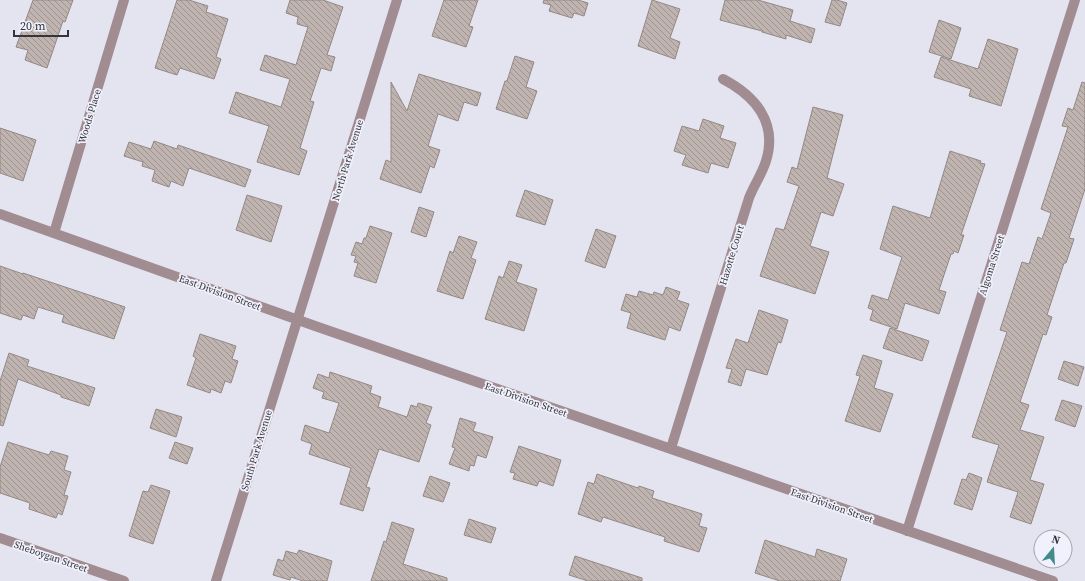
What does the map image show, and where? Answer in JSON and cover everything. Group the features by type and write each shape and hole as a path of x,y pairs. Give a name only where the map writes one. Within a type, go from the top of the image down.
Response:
{"street":[{"name":"Woods Place","path":"54,233 124,0"},
{"name":"North Park Avenue","path":"297,320 397,0"},
{"name":"Algoma Street","path":"907,531 1075,0"},
{"name":"Hazotte Court","path":"671,448 749,198 764,169 768,150 768,132 765,118 760,108 739,90 723,79"},
{"name":"East Division Street","path":"0,214 297,320 1053,581"},
{"name":"South Park Avenue","path":"216,581 297,320"},
{"name":"Sheboygan Street","path":"0,538 124,581"}],"building":[{"path":"33,0 73,0 65,22 63,21 47,68 25,60 28,50 16,47"},
{"path":"177,0 189,0 208,6 206,12 228,19 216,57 221,59 214,79 180,68 177,75 155,68"},
{"path":"290,0 323,0 343,7 327,55 335,57 331,71 321,68 310,101 314,102 300,148 307,151 299,175 257,162 269,126 229,113 236,92 281,107 290,79 260,70 265,55 296,65 308,27 297,24 298,17 286,13"},
{"path":"444,0 478,0 469,26 473,27 466,47 432,36"},
{"path":"544,0 578,0 588,3 584,16 574,13 572,18 549,11 551,5 543,3"},
{"path":"652,0 680,9 670,38 680,42 675,59 638,46"},
{"path":"725,0 758,0 793,10 790,21 815,29 811,43 786,35 786,39 720,20"},
{"path":"832,0 847,3 840,26 825,22"},
{"path":"939,20 961,28 951,59 929,52"},
{"path":"988,39 1018,49 1001,106 969,96 971,89 934,77 941,57 978,69"},
{"path":"515,56 534,62 526,87 537,91 527,119 496,109"},
{"path":"419,74 481,93 477,106 464,102 458,121 438,114 428,146 440,150 434,168 430,166 421,193 380,179 386,160 391,162 391,82 407,111"},
{"path":"1082,82 1085,83 1085,189 1069,238 1074,239 1066,263 1064,263 1047,315 1052,317 1046,335 1043,334 1020,402 1029,405 1020,430 1044,437 1030,480 1044,484 1031,524 1010,517 1018,492 987,482 999,445 972,437 1007,332 1000,330 1022,262 1029,264 1038,237 1042,239 1051,213 1041,209 1068,127 1062,126 1068,108 1073,110"},
{"path":"813,107 843,115 827,178 844,184 833,216 821,212 810,246 829,252 815,294 760,276 776,228 784,230 799,186 787,182 792,167 797,169"},
{"path":"703,119 724,126 720,138 736,143 728,168 711,163 708,173 682,165 686,155 674,151 682,126 699,131"},
{"path":"0,128 36,140 23,181 0,173"},
{"path":"154,141 177,149 178,145 251,170 245,187 189,168 183,186 171,181 169,187 152,181 155,170 142,166 143,162 124,156 129,142 151,149"},
{"path":"950,151 981,161 980,163 985,164 961,235 964,235 958,253 954,251 953,254 951,254 939,290 946,292 939,314 905,303 897,329 870,320 873,310 868,308 872,295 888,300 902,257 880,249 893,206 930,218"},
{"path":"525,190 553,200 545,225 516,216"},
{"path":"247,195 282,206 271,242 236,230"},
{"path":"419,207 434,212 426,237 411,232"},
{"path":"370,226 392,233 376,283 354,276 358,263 354,262 356,256 351,255 356,242 362,244 364,238 366,238"},
{"path":"596,229 616,236 605,268 585,261"},
{"path":"459,236 477,242 471,258 476,260 463,299 437,291 450,251 453,253"},
{"path":"509,261 522,265 516,282 537,289 524,331 485,319 499,276 503,278"},
{"path":"0,266 125,307 114,339 62,322 64,315 38,307 34,319 23,315 21,320 0,313"},
{"path":"666,287 680,292 677,300 689,304 680,331 669,327 665,340 627,328 631,313 621,310 626,294 637,297 639,291 653,295 654,292 663,295"},
{"path":"759,310 788,320 781,343 778,342 767,375 746,369 741,386 728,382 732,369 726,368 736,339 748,343"},
{"path":"890,328 929,341 922,361 883,348"},
{"path":"200,334 236,346 232,359 238,361 231,383 225,381 221,393 211,389 210,393 187,385 196,358 193,356"},
{"path":"9,353 29,360 27,366 95,388 89,406 61,397 61,395 18,379 3,426 0,425 0,381"},
{"path":"863,355 882,361 874,388 893,394 880,432 845,421 860,376 856,375"},
{"path":"1064,361 1084,367 1078,386 1058,379"},
{"path":"330,372 372,386 370,393 381,397 378,407 407,417 411,405 417,407 418,403 432,407 426,423 431,425 419,462 379,449 366,487 370,488 363,511 340,504 351,468 309,454 312,444 301,440 305,425 329,433 339,403 322,398 324,392 313,388 318,374 329,378"},
{"path":"1062,400 1082,406 1075,427 1055,420"},
{"path":"156,409 182,417 176,437 150,428"},
{"path":"460,418 476,423 473,431 493,437 486,458 477,455 474,466 470,465 469,471 449,464 455,448 452,447"},
{"path":"8,442 49,455 51,451 68,456 64,470 71,472 64,495 68,496 62,515 58,513 56,518 29,509 30,503 0,493 0,467"},
{"path":"175,442 193,448 187,464 169,458"},
{"path":"519,446 561,460 553,486 539,481 537,486 513,479 515,473 510,472"},
{"path":"969,473 982,478 972,510 954,504 962,479 966,480"},
{"path":"597,474 638,488 639,486 654,491 652,498 702,514 699,526 707,528 699,552 664,541 665,537 603,517 601,522 578,514 588,482 594,484"},
{"path":"430,476 450,483 443,502 423,496"},
{"path":"151,485 170,491 153,544 129,536 143,491 148,492"},
{"path":"469,519 496,528 491,543 464,535"},
{"path":"392,522 414,529 403,564 447,578 447,581 371,581"},
{"path":"765,540 815,557 817,549 847,559 840,581 780,581 755,573"},
{"path":"299,550 332,561 327,581 303,581 291,577 290,580 273,575 278,559 283,561 286,551 297,554"},
{"path":"575,556 642,578 642,581 588,581 569,575"}]}
